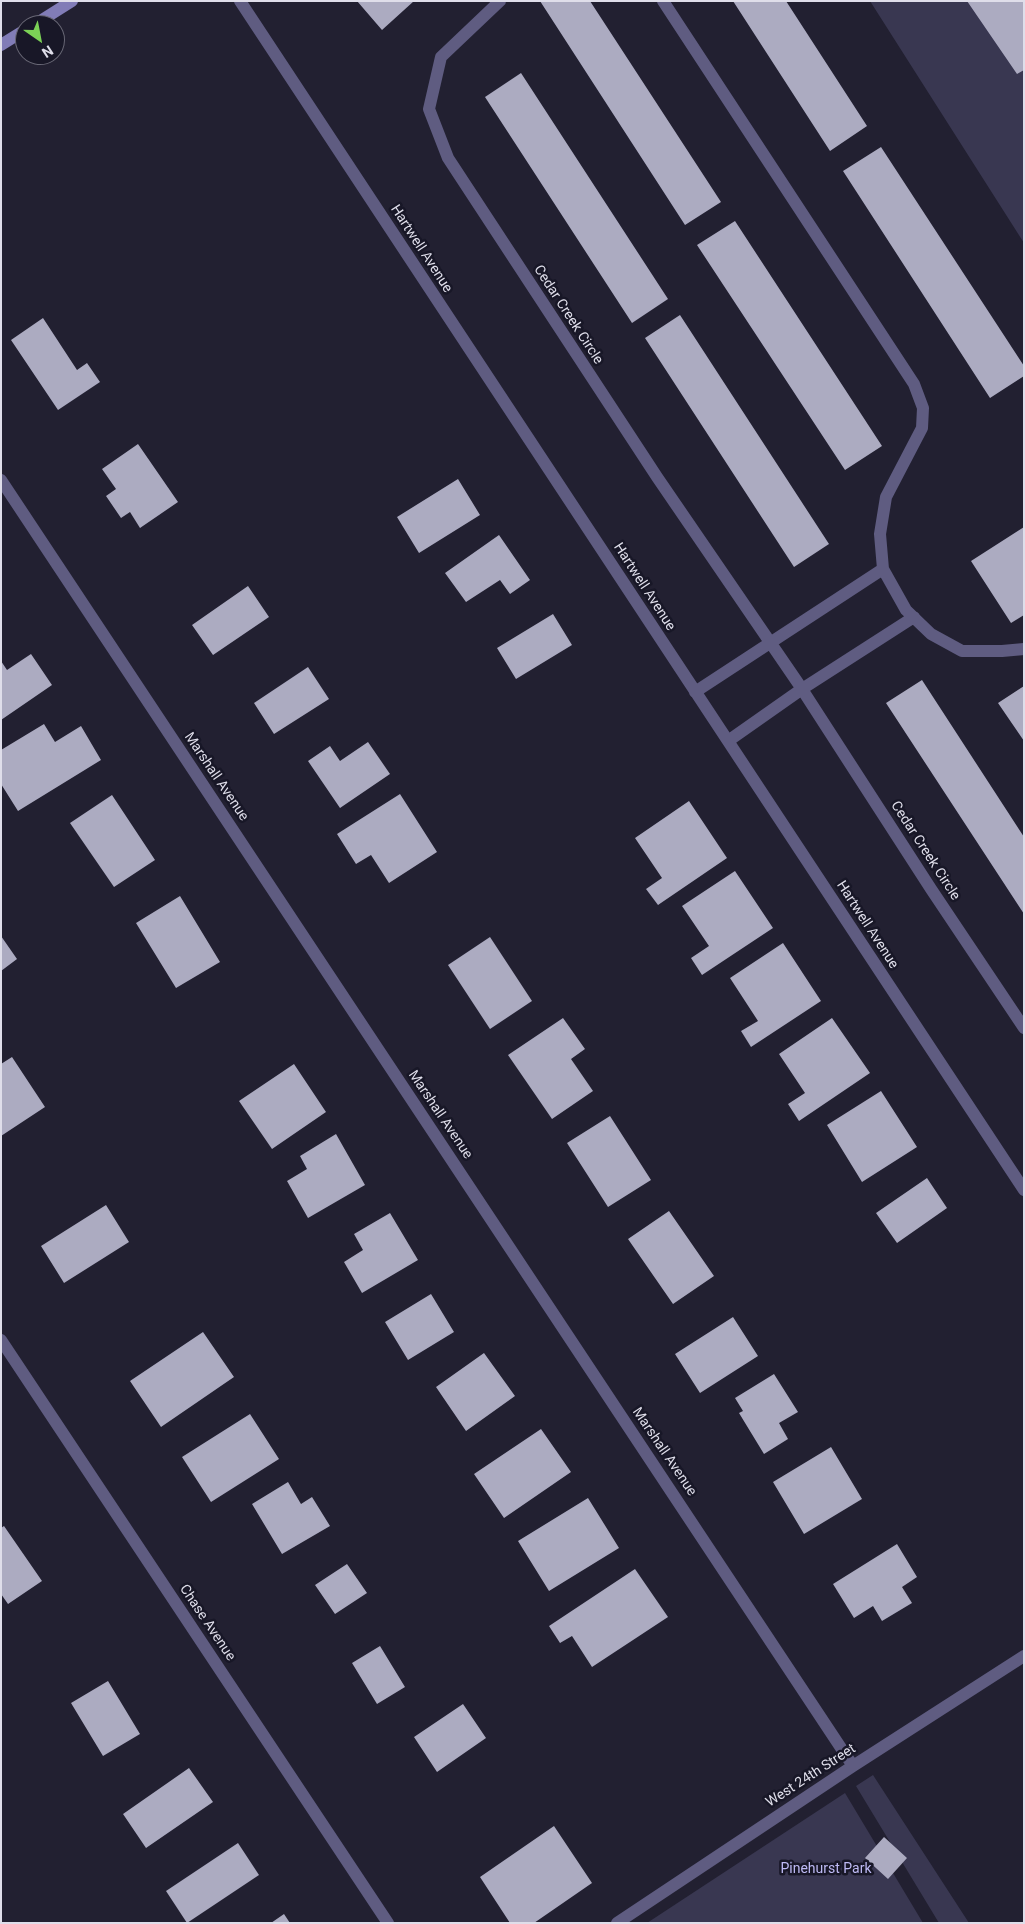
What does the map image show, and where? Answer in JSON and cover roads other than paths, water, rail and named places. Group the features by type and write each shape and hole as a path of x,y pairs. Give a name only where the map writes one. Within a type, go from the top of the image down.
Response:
{"main road":[{"path":"50,15 72,1"},
{"path":"1,45 15,36"}],"street":[{"name":"Hartwell Avenue","path":"240,1 1024,1190"},
{"name":"Cedar Creek Circle","path":"500,1 442,56 429,109 448,158 657,477 802,689 931,890 1024,1028"},
{"path":"663,1 914,384 924,408 922,428 886,497 880,534 883,569 906,610 931,634 962,651 1002,652 1024,649"},
{"name":"Marshall Avenue","path":"1,480 853,1766"},
{"path":"695,692 770,641 883,569"},
{"path":"728,741 802,689 914,617"},
{"name":"Chase Avenue","path":"1,1340 388,1923"},
{"name":"West 24th Street","path":"617,1923 853,1766 1024,1656"}],"park label":[{"name":"Pinehurst Park","path":"826,1869"}]}
